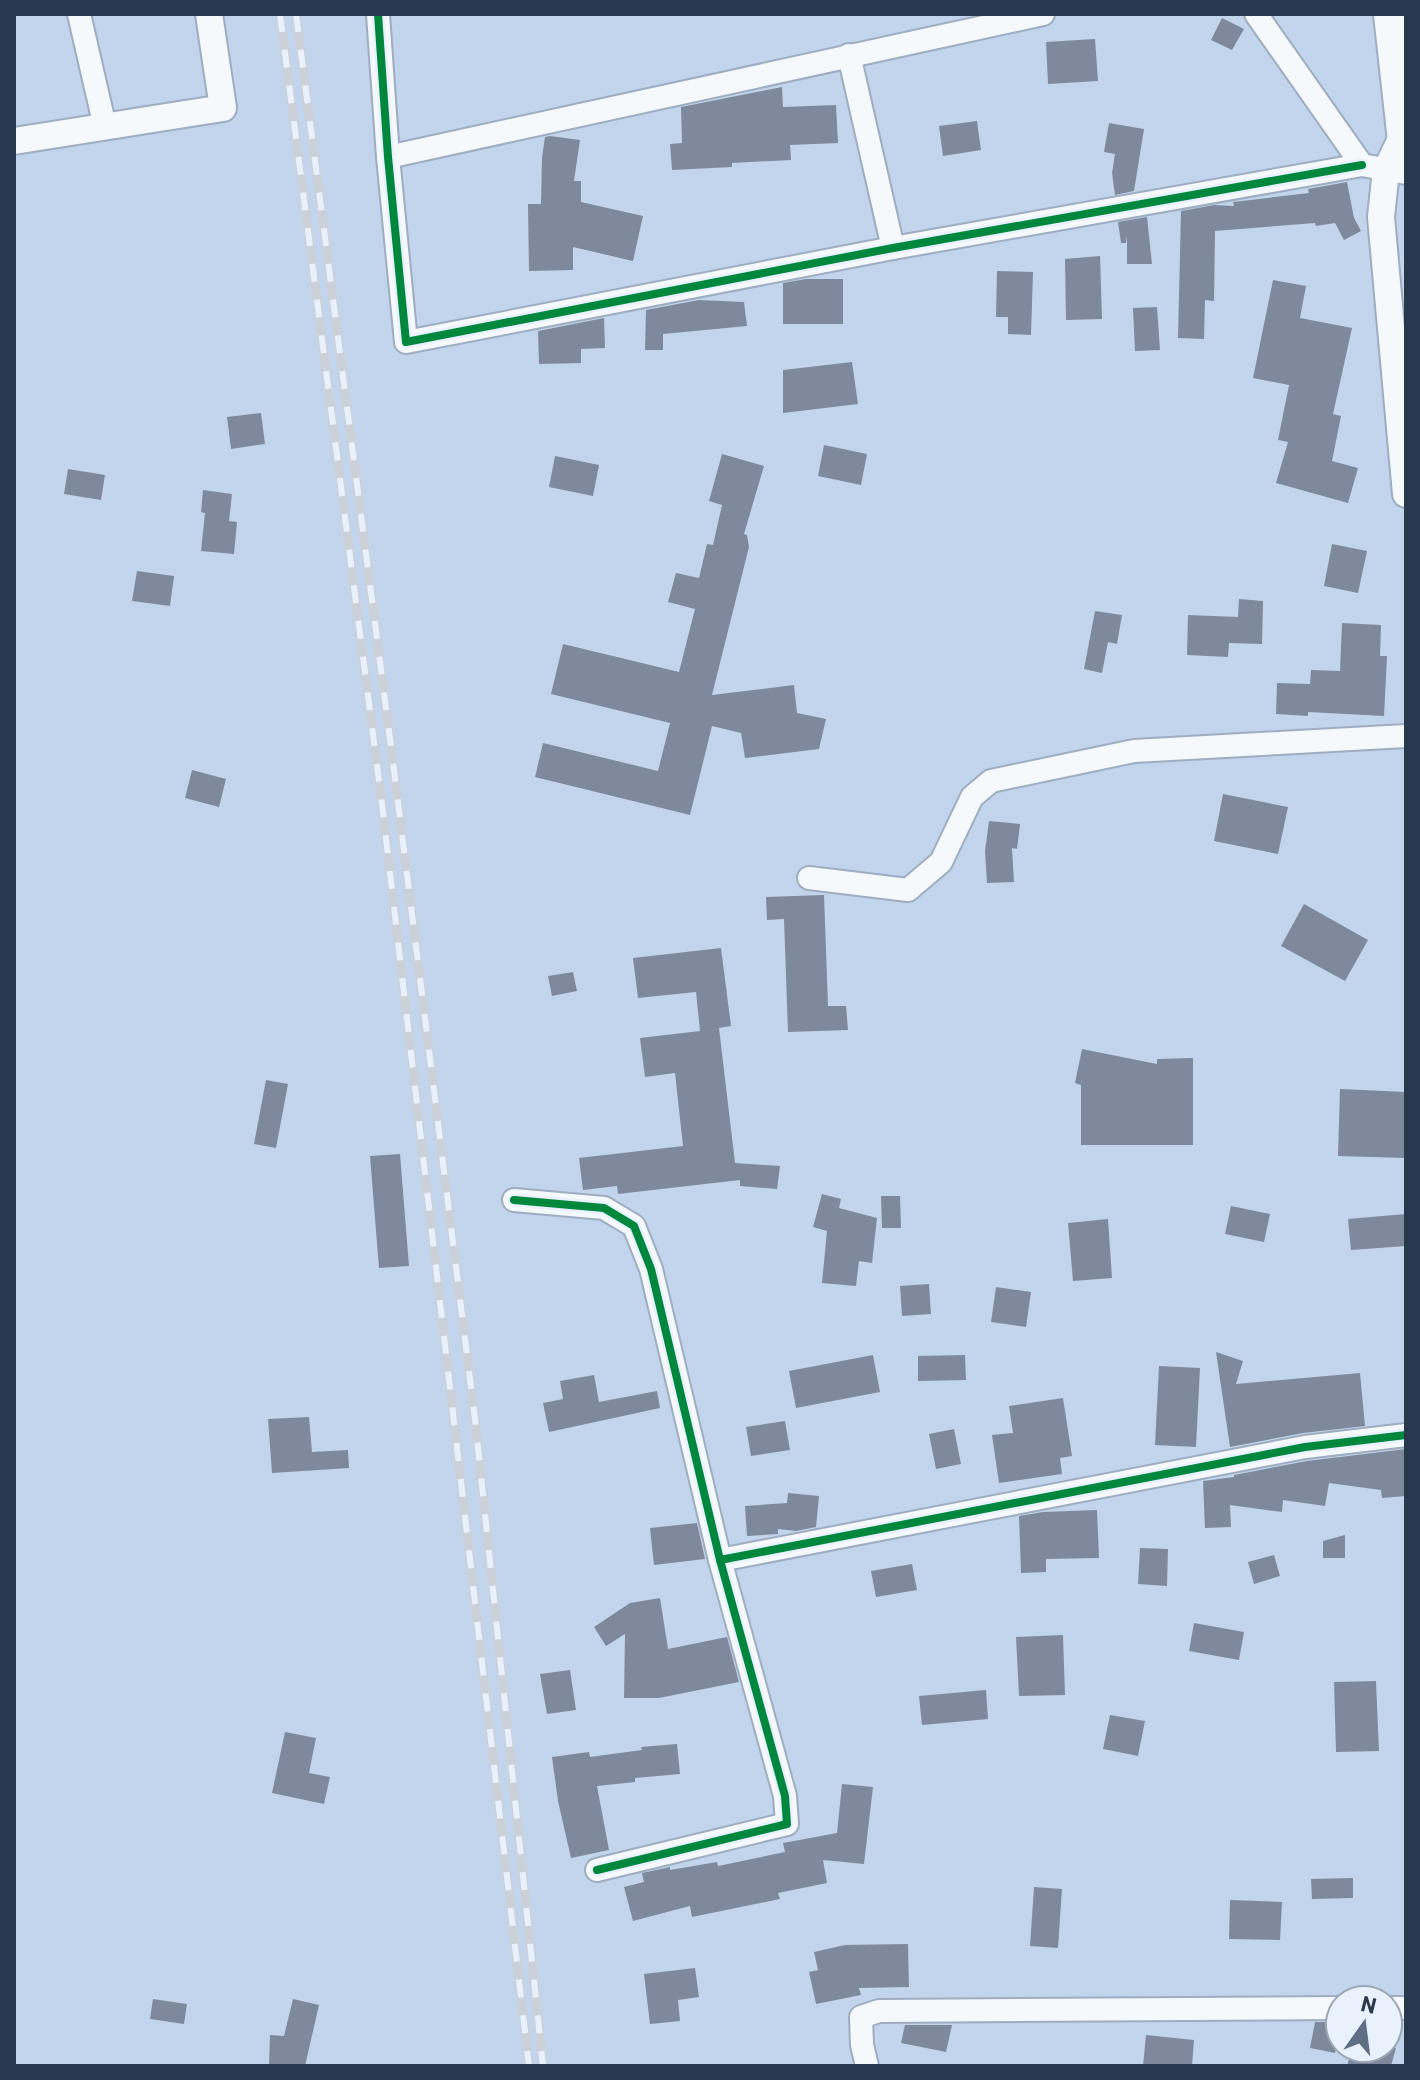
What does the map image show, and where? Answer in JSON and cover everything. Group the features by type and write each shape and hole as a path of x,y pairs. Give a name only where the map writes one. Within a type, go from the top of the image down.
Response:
{"highway":[{"path":"1392,14 1393,156"}],"street":[{"path":"79,14 105,127"},
{"path":"14,141 223,108 209,14"},
{"path":"378,14 406,342 1393,156"},
{"path":"388,157 1043,14"},
{"path":"1256,14 1393,156"},
{"path":"849,55 893,248"},
{"path":"1393,156 1381,217 1406,494"},
{"path":"809,878 908,890 941,862 972,797 991,781 1134,751 1406,736"},
{"path":"514,1200 604,1208 634,1226 651,1269 720,1560 785,1796 787,1824 597,1870"},
{"path":"720,1560 1305,1447 1406,1435"},
{"path":"867,2066 862,2045 861,2017 879,2011 1324,2008"}],"building":[{"path":"1222,18 1244,29 1232,50 1211,40"},
{"path":"1095,39 1098,81 1048,84 1046,42"},
{"path":"782,87 783,107 836,105 838,143 790,145 791,160 672,170 670,144 682,143 681,107"},
{"path":"977,121 981,150 943,156 939,126"},
{"path":"1109,123 1144,129 1134,191 1115,195 1112,173 1115,154 1104,152"},
{"path":"545,137 580,140 574,181 581,181 581,202 643,216 633,261 573,247 573,270 529,271 528,204 541,204 542,157"},
{"path":"1347,182 1354,218 1361,231 1344,240 1335,223 1215,231 1214,301 1205,300 1204,339 1178,338 1181,211 1214,205 1234,206 1233,202 1309,193 1308,189"},
{"path":"1147,217 1152,264 1127,264 1127,236 1126,243 1121,243 1118,222"},
{"path":"1100,256 1102,319 1066,320 1065,259"},
{"path":"997,271 1033,272 1031,335 1008,334 1008,317 996,317"},
{"path":"806,279 843,279 843,324 783,324 783,283"},
{"path":"1273,280 1306,286 1300,318 1352,328 1333,414 1341,416 1332,461 1358,468 1348,503 1276,483 1288,442 1278,440 1289,385 1253,378"},
{"path":"699,300 744,302 747,326 663,334 663,350 645,350 646,310"},
{"path":"1157,307 1160,350 1135,351 1133,308"},
{"path":"604,318 605,348 581,349 581,363 539,364 538,331"},
{"path":"852,362 858,404 783,413 783,370"},
{"path":"261,413 265,444 231,449 227,417"},
{"path":"824,445 867,454 861,485 818,476"},
{"path":"722,454 764,466 744,534 747,535 749,547 712,695 794,685 797,713 826,719 819,749 745,758 741,733 712,726 690,815 535,777 543,743 658,771 670,723 551,694 563,644 679,672 695,609 668,602 676,573 699,578 707,544 713,545 722,505 709,501"},
{"path":"555,456 599,465 593,496 549,487"},
{"path":"68,469 105,475 101,500 64,494"},
{"path":"203,490 232,494 229,521 237,522 234,554 201,551 205,513 201,512"},
{"path":"1332,544 1367,551 1358,593 1324,586"},
{"path":"137,571 174,576 170,606 132,601"},
{"path":"1239,599 1263,601 1262,644 1229,643 1228,657 1187,655 1188,615 1238,617"},
{"path":"1095,611 1122,615 1117,644 1108,642 1102,673 1084,669"},
{"path":"1342,623 1381,625 1380,656 1387,656 1384,716 1308,712 1308,716 1276,714 1277,683 1310,684 1311,670 1340,671"},
{"path":"192,770 226,779 219,807 185,798"},
{"path":"1223,794 1288,807 1278,854 1214,841"},
{"path":"989,821 1020,824 1017,849 1012,848 1014,882 987,883 985,851"},
{"path":"824,895 828,1006 846,1006 848,1030 788,1032 784,919 767,920 766,897"},
{"path":"1304,904 1368,940 1345,981 1281,946"},
{"path":"721,948 731,1026 719,1028 735,1163 780,1166 777,1189 740,1186 740,1180 618,1194 617,1186 583,1190 579,1158 683,1146 675,1073 645,1077 640,1038 700,1031 696,992 638,998 633,958"},
{"path":"573,972 577,991 552,996 548,976"},
{"path":"1082,1049 1157,1064 1157,1059 1193,1058 1193,1145 1081,1145 1081,1085 1075,1083"},
{"path":"266,1080 288,1084 276,1148 254,1144"},
{"path":"1340,1089 1406,1092 1406,1158 1338,1156"},
{"path":"400,1154 409,1266 379,1268 370,1156"},
{"path":"822,1194 841,1199 839,1208 877,1218 872,1263 859,1261 856,1286 822,1283 827,1231 813,1227"},
{"path":"881,1196 900,1196 901,1228 882,1228"},
{"path":"1231,1206 1270,1214 1264,1242 1225,1234"},
{"path":"1406,1214 1406,1246 1351,1250 1348,1219"},
{"path":"1108,1219 1112,1278 1073,1281 1068,1223"},
{"path":"929,1284 931,1314 902,1316 900,1286"},
{"path":"996,1287 1031,1292 1026,1327 991,1322"},
{"path":"1216,1352 1243,1361 1236,1384 1360,1373 1365,1426 1303,1433 1230,1447"},
{"path":"873,1355 880,1392 796,1408 789,1371"},
{"path":"965,1355 966,1380 918,1381 918,1356"},
{"path":"1159,1366 1200,1368 1196,1447 1155,1445"},
{"path":"594,1375 599,1402 657,1391 660,1408 549,1432 543,1403 563,1399 560,1381"},
{"path":"1063,1398 1072,1456 1060,1458 1062,1474 999,1483 992,1435 1013,1433 1009,1406"},
{"path":"309,1417 312,1452 348,1450 349,1468 272,1473 268,1419"},
{"path":"785,1421 790,1450 751,1456 746,1427"},
{"path":"954,1429 961,1464 936,1469 929,1434"},
{"path":"1406,1449 1406,1496 1382,1498 1381,1490 1329,1483 1325,1506 1283,1500 1282,1512 1230,1505 1231,1527 1205,1528 1203,1481 1307,1461"},
{"path":"788,1493 819,1496 816,1527 796,1531 778,1529 778,1534 747,1536 745,1506 787,1503"},
{"path":"1097,1510 1099,1558 1046,1559 1046,1572 1021,1573 1019,1516"},
{"path":"697,1523 705,1559 654,1565 650,1528"},
{"path":"1345,1535 1345,1558 1323,1558 1323,1541"},
{"path":"1140,1548 1168,1549 1167,1586 1138,1584"},
{"path":"1274,1555 1280,1576 1254,1584 1248,1562"},
{"path":"912,1564 917,1590 876,1597 871,1571"},
{"path":"660,1598 668,1649 727,1637 739,1682 659,1698 624,1698 625,1634 606,1646 594,1627 630,1603"},
{"path":"1194,1623 1244,1632 1239,1660 1189,1651"},
{"path":"1063,1635 1065,1695 1019,1696 1016,1637"},
{"path":"570,1670 576,1710 547,1714 540,1674"},
{"path":"1376,1681 1379,1751 1336,1752 1334,1682"},
{"path":"986,1690 988,1719 922,1725 919,1696"},
{"path":"1110,1715 1145,1721 1138,1756 1103,1749"},
{"path":"285,1732 316,1738 309,1773 330,1777 324,1804 272,1793"},
{"path":"677,1744 680,1774 635,1778 635,1782 597,1786 609,1850 571,1858 552,1757 589,1752 590,1757"},
{"path":"842,1784 873,1787 864,1864 823,1860 827,1883 778,1893 780,1899 692,1917 690,1906 633,1921 624,1887 644,1882 642,1873 717,1862 718,1866 785,1852 783,1843 837,1833"},
{"path":"1353,1878 1353,1898 1312,1899 1311,1879"},
{"path":"1034,1887 1062,1889 1058,1948 1030,1946"},
{"path":"1230,1900 1282,1902 1280,1940 1229,1939"},
{"path":"908,1944 909,1987 859,1988 861,1995 816,2004 809,1972 818,1970 814,1952 845,1945"},
{"path":"695,1968 699,1997 678,2000 680,2021 650,2024 644,1974"},
{"path":"153,1999 187,2004 184,2024 150,2019"},
{"path":"293,1999 319,2005 305,2066 269,2066 270,2035 284,2036"},
{"path":"1315,2022 1324,2022 1324,2051 1310,2048"},
{"path":"905,2025 952,2025 946,2052 901,2043"},
{"path":"1146,2035 1194,2040 1192,2066 1143,2066"},
{"path":"1348,2064 1392,2064 1391,2066"}],"railway":[{"path":"280,14 382,804 529,2066"},
{"path":"296,14 475,1419 543,2066"}],"cycle path":[{"path":"378,14 406,342 893,248 1362,165"},
{"path":"514,1200 604,1208 634,1226 651,1269 720,1560 785,1796 787,1824 597,1870"},
{"path":"720,1560 1305,1447 1406,1435"}]}
